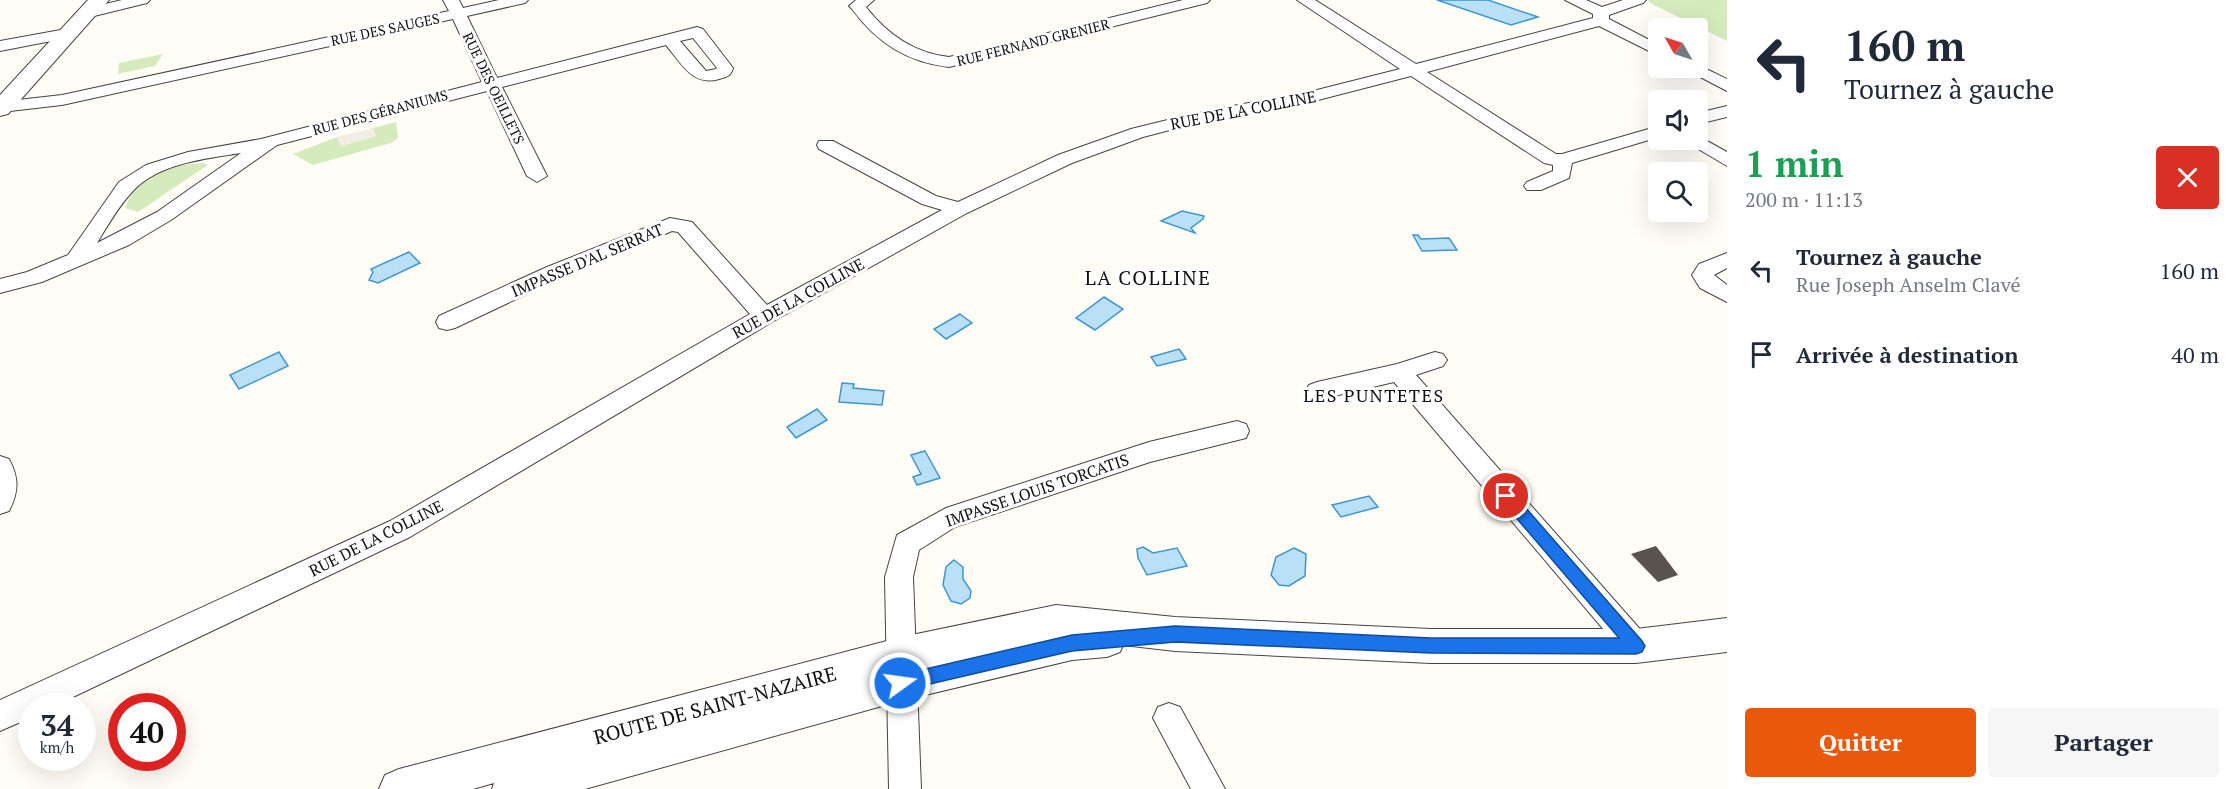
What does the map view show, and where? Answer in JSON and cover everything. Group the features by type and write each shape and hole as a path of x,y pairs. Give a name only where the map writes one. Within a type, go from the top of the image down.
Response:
{"street":[{"name":"RUE DES SAUGES","path":"0,111 249,58 454,7 520,0"},
{"name":"RUE FERNAND GRENIER","path":"866,0 857,6 898,46 930,61 949,62 1202,0"},
{"path":"1305,0 1545,157 1563,160 1648,134"},
{"path":"1573,0 1648,45"},
{"path":"0,111 51,50 94,4 138,1"},
{"name":"RUE DE LA COLLINE","path":"0,716 400,529 764,316 960,209 1065,159 1137,133 1196,118 1318,95 1412,70 1601,17 1638,1"},
{"name":"RUE DES OEILLETS","path":"454,7 537,176"},
{"path":"0,46 66,33"},
{"name":"RUE DES GÉRANIUMS","path":"76,259 126,186 141,174 163,165 270,141 490,83 670,39"},
{"path":"27,42 51,50"},
{"path":"243,42 257,48 249,58"},
{"path":"170,74 166,68 168,62 176,56"},
{"path":"1708,76 1727,86"},
{"path":"15,91 39,103"},
{"path":"1708,116 1727,111"},
{"name":"RUE DES GÉRANIUMS","path":"0,286 34,277 122,240 164,216 270,141"},
{"path":"826,145 929,200 960,209"},
{"path":"1708,149 1727,160"},
{"path":"1534,186 1562,174 1563,160"},
{"name":"IMPASSE D'AL SERRAT","path":"447,322 555,272 669,224 685,227 764,316"},
{"path":"1727,260 1707,269 1703,275 1708,283 1727,295"},
{"path":"1317,391 1399,372 1435,360"},
{"path":"1399,372 1652,645"},
{"name":"IMPASSE LOUIS TORCATIS","path":"905,789 899,577 907,543 946,519 1149,452 1237,430"},
{"path":"0,466 5,476 0,503"},
{"name":"ROUTE DE SAINT-NAZAIRE","path":"1652,645 1727,620"},
{"name":"ROUTE DE SAINT-NAZAIRE","path":"399,789 901,669 1072,643 1175,634 1431,646 1652,645 1727,634"},
{"name":"ROUTE DE SAINT-NAZAIRE","path":"512,789 901,669"},
{"path":"1169,718 1209,789"}],"green space":[{"path":"1648,0 1727,0 1727,41 1708,32 1708,18 1680,18"},
{"path":"163,54 155,66 118,74 119,63"},
{"path":"396,122 398,138 391,143 313,165 293,154 337,137 341,146 376,136 373,128"},
{"path":"204,163 208,165 138,212 125,208 135,188 154,174 170,168"}],"shaded area":[{"path":"373,128 376,136 341,146 337,137"}],"water":[{"path":"1437,0 1488,0 1538,17 1511,25"},
{"path":"1182,211 1204,216 1191,228 1195,233 1161,221"},
{"path":"1413,235 1418,235 1421,239 1449,238 1457,250 1422,251"},
{"path":"409,252 420,263 378,283 369,280 373,272 371,269"},
{"path":"1104,297 1123,309 1095,330 1076,318"},
{"path":"960,314 972,323 946,339 934,329"},
{"path":"1179,349 1186,359 1157,366 1151,357"},
{"path":"279,352 288,366 239,389 230,375"},
{"path":"842,383 854,384 853,388 884,391 882,405 839,402"},
{"path":"817,409 827,420 796,438 787,427"},
{"path":"925,451 940,478 917,485 913,477 921,474 911,455"},
{"path":"1369,496 1378,507 1341,517 1332,505"},
{"path":"1143,547 1153,553 1177,548 1187,566 1147,575 1138,558 1137,549"},
{"path":"1294,548 1306,554 1305,576 1289,586 1279,585 1271,575 1276,557"},
{"path":"954,560 963,567 963,579 971,591 970,598 961,604 951,601 943,585 946,567"}],"building":[{"path":"1656,546 1678,575 1658,582 1631,554"}],"district":[{"name":"LA COLLINE","path":"1148,277"},
{"name":"LES PUNTETES","path":"1374,395"}],"route":[{"path":"900,683 1072,643 1175,634 1431,646 1560,648 1636,646 1506,496"}]}
